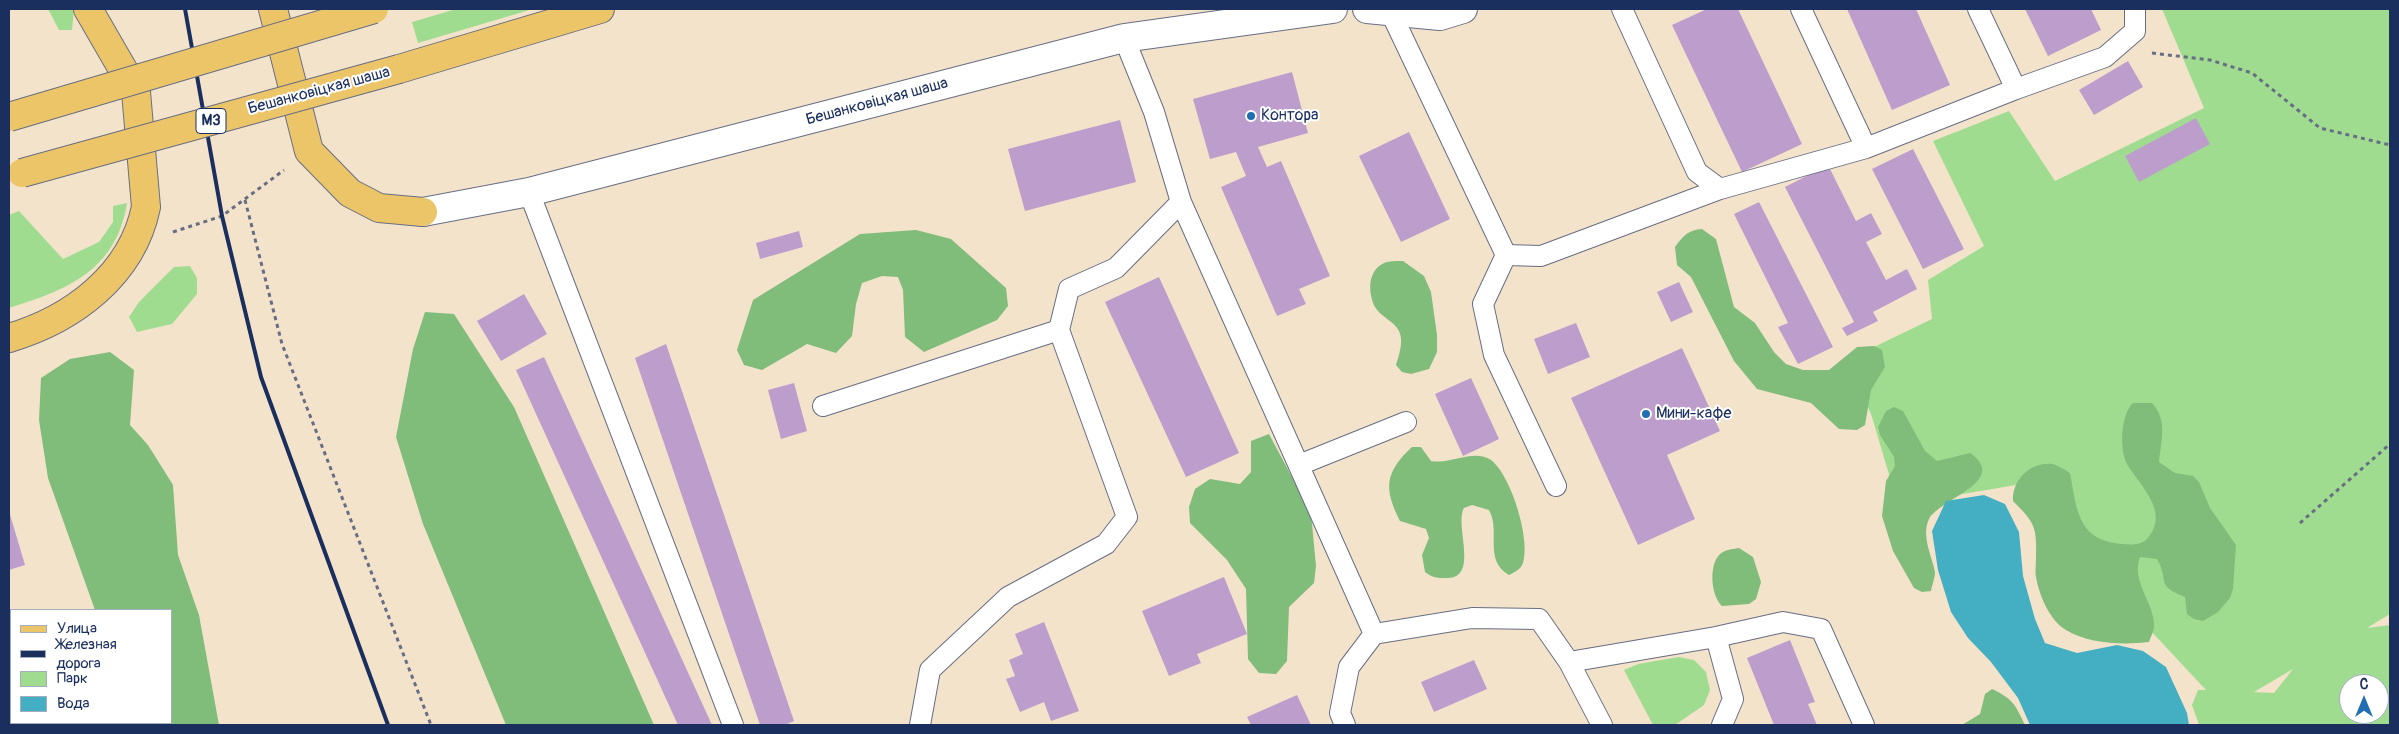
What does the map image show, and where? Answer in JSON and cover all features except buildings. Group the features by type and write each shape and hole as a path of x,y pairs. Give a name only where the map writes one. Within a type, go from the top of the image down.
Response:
{"main road":[{"path":"9,338 76,308 114,274 134,244 142,225 146,207 136,92 88,9"},
{"path":"273,9 309,150 350,193 379,208 423,212"},
{"path":"9,117 374,9"},
{"name":"Бешанковіцкая шаша","path":"16,176 399,69 600,9"}],"street":[{"name":"Бешанковіцкая шаша","path":"423,212 529,192 1124,38 1333,9"},
{"path":"1379,11 1440,16 1463,9"}],"lane":[{"path":"1622,9 1697,172 1720,189"},
{"path":"1801,9 1866,148"},
{"path":"1978,9 2016,89"},
{"path":"1506,255 1541,256 1720,189 1866,148 2016,89 2105,57 2135,31 2135,9"},
{"path":"1379,11 1506,255"},
{"path":"1124,38 1154,112 1181,202 1374,634"},
{"path":"529,192 733,725"},
{"path":"920,725 930,670 1008,596 1106,544 1127,517 1059,330 1069,289 1116,268 1181,202"},
{"path":"1506,255 1483,304 1494,355 1556,486"},
{"path":"823,406 1059,330"},
{"path":"1299,465 1406,422"},
{"path":"1345,725 1340,713 1349,667 1374,634 1472,618 1539,619 1569,662 1602,725"},
{"path":"1569,662 1716,637 1783,622 1821,629 1864,725"},
{"path":"1716,637 1734,698 1722,725"}],"path":[{"path":"2117,46 2210,60 2252,73 2320,128 2390,145"},
{"path":"134,244 222,216 309,150"},
{"path":"245,200 282,344 431,725"},
{"path":"2300,522 2390,444"}],"green space":[{"path":"48,9 74,9 72,30 59,30"},
{"path":"456,9 533,9 418,43 412,22"},
{"path":"2162,9 2390,9 2390,614 2367,628 2390,625 2390,725 2199,725 2192,705 2198,690 2206,690 2149,629 2022,484 1898,505 1872,417 1849,359 1932,319 1928,280 1984,246 1933,141 2009,111 2055,181 2204,108","holes":["2293,669 2274,693 2254,692"]},
{"path":"127,203 121,226 112,246 86,274 50,294 9,308 9,215 19,211 63,259 99,242 113,222 113,206"},
{"path":"1702,229 1716,239 1734,307 1755,323 1774,352 1786,364 1803,370 1829,370 1857,347 1874,346 1882,350 1885,367 1871,390 1865,425 1857,430 1839,429 1811,403 1757,389 1734,361 1691,277 1677,265 1675,247 1686,234"},
{"path":"916,230 951,239 1006,288 1008,306 997,320 924,352 905,337 903,290 898,277 882,276 862,283 856,304 852,336 836,353 807,344 762,370 744,365 737,350 753,300 860,234"},
{"path":"1403,261 1424,276 1431,292 1437,335 1437,352 1429,369 1411,374 1402,372 1396,365 1401,339 1399,331 1375,307 1370,289 1374,271 1378,267 1386,262"},
{"path":"190,266 197,278 197,294 172,324 137,332 129,317 139,302 174,267"},
{"path":"425,312 454,314 514,407 654,725 506,725 423,524 396,437 413,349"},
{"path":"110,352 134,370 130,425 148,445 173,485 178,555 199,615 219,725 132,724 172,724 172,609 95,609 48,478 39,420 41,378 70,359"},
{"path":"2133,403 2152,403 2160,416 2162,424 2159,462 2175,473 2193,476 2199,482 2210,508 2236,545 2233,589 2230,598 2218,612 2203,621 2194,619 2187,614 2185,597 2175,593 2166,586 2161,566 2157,559 2140,557 2138,574 2154,623 2149,642 2096,641 2075,635 2066,630 2050,614 2040,592 2036,577 2035,532 2026,515 2013,501 2013,493 2019,480 2030,469 2044,464 2052,464 2070,473 2082,521 2096,537 2108,542 2123,544 2140,543 2146,540 2154,528 2156,518 2154,509 2151,499 2124,458 2122,441 2126,415"},
{"path":"1894,407 1903,411 1925,451 1937,461 1970,453 1980,463 1982,472 1978,481 1969,489 1936,511 1929,519 1926,532 1935,572 1931,591 1922,592 1914,588 1893,551 1882,516 1886,481 1895,466 1894,457 1880,435 1878,427 1886,411"},
{"path":"1269,434 1311,513 1316,566 1314,583 1289,607 1287,661 1276,674 1259,673 1248,659 1246,589 1227,560 1190,523 1189,507 1195,489 1210,479 1240,484 1251,472 1251,441"},
{"path":"1412,447 1421,447 1431,461 1446,461 1469,456 1484,457 1491,460 1506,479 1522,524 1525,553 1523,563 1519,569 1509,575 1501,569 1494,553 1494,527 1489,510 1472,505 1464,508 1462,516 1464,560 1462,569 1457,576 1447,578 1435,577 1425,572 1422,555 1429,538 1426,529 1400,521 1389,490 1392,473 1396,465"},
{"path":"1739,548 1753,557 1761,582 1756,599 1749,604 1722,606 1718,601 1713,586 1712,578 1715,562 1723,552"},
{"path":"1679,657 1694,660 1706,672 1710,690 1704,705 1675,725 1653,725 1624,670 1638,664"},
{"path":"1992,689 2013,703 2025,725 1962,725 1980,714 1985,694"}],"water":[{"path":"1984,495 2005,504 2019,532 2023,576 2035,619 2045,643 2077,653 2117,645 2143,651 2166,667 2187,713 2189,725 2030,725 2018,698 1991,662 1968,638 1951,612 1938,570 1932,531 1946,501"}],"railway":[{"path":"185,9 222,216 261,377 388,725"}],"place":[{"name":"Контора","path":"1251,116"},
{"name":"Мини-кафе","path":"1646,414"}]}
